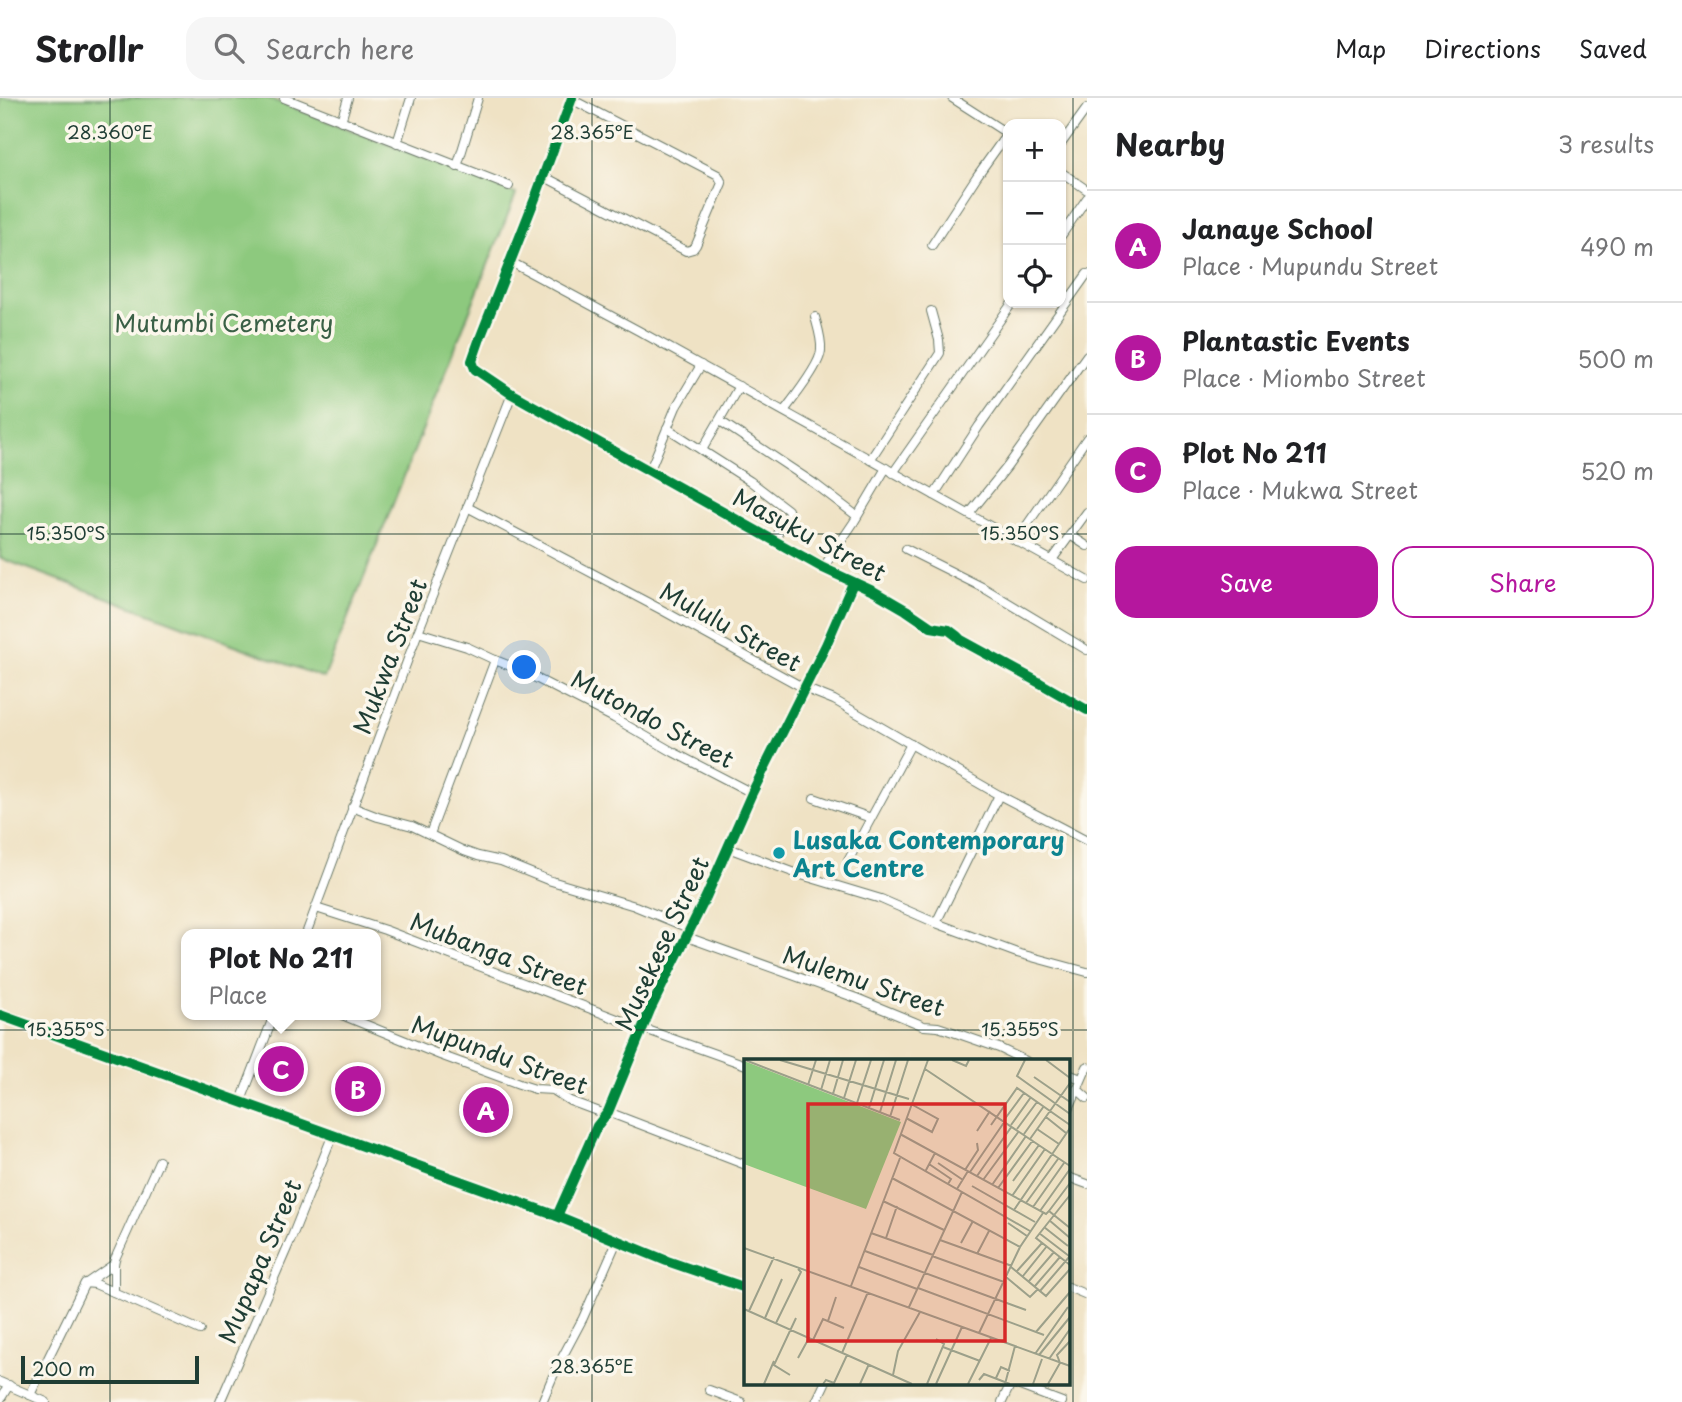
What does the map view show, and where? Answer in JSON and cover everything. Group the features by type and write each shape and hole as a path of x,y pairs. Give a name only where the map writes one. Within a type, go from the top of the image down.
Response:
{"street":[{"path":"284,98 509,186"},
{"path":"341,121 348,98"},
{"path":"397,143 411,98"},
{"path":"457,167 478,98"},
{"path":"952,98 1003,131"},
{"path":"543,176 686,251 696,245 722,183 718,175 571,99 509,261 1087,580"},
{"path":"1066,137 1087,108"},
{"path":"932,245 1003,141"},
{"path":"1066,175 1085,186"},
{"path":"1066,229 1087,198"},
{"name":"Masuku Street","path":"509,261 472,361 475,369 512,394 649,472 823,568 875,592 931,627 949,630 961,640 1087,710"},
{"path":"934,495 979,426 1087,274"},
{"path":"823,568 889,471 1008,308"},
{"path":"870,460 940,353 931,311"},
{"path":"784,411 821,355 816,317"},
{"path":"969,514 1007,467 1087,355"},
{"path":"649,472 676,407 701,365"},
{"path":"702,450 739,386"},
{"name":"Mukwa Street","path":"308,929 418,632 512,394"},
{"path":"719,421 815,484 857,516"},
{"path":"667,428 750,481 788,510 789,515 774,540"},
{"path":"1016,541 1087,438"},
{"name":"Mululu Street","path":"467,507 804,688 834,700 999,795 1087,841"},
{"path":"1052,560 1087,512"},
{"path":"1070,535 1087,546"},
{"path":"906,549 982,587 1087,650"},
{"name":"Musekese Street","path":"557,1216 597,1126 607,1113 650,1010 689,933 752,793 826,645 853,583"},
{"name":"Mutondo Street","path":"418,632 467,647 518,669 752,793"},
{"path":"430,834 495,660"},
{"path":"848,861 911,744"},
{"path":"936,923 999,795"},
{"path":"814,798 871,818"},
{"name":"Mulemu Street","path":"352,807 378,817 412,825 478,856 501,861 548,880 635,906 689,933 924,1026 950,1031 1022,1059"},
{"path":"728,848 798,874 881,899 1017,953 1087,972"},
{"name":"Mubanga Street","path":"316,908 385,930 643,1029 744,1064"},
{"path":"0,1015 557,1216 667,1261 744,1288"},
{"path":"241,1101 272,1020"},
{"name":"Mupundu Street","path":"354,1020 519,1084 535,1089 553,1090 570,1101 744,1164"},
{"path":"1070,1106 1087,1067"},
{"path":"1070,1075 1082,1079"},
{"path":"1077,1089 1087,1098"},
{"name":"Mupapa Street","path":"220,1402 333,1134"},
{"path":"114,1292 114,1264 159,1161"},
{"path":"1070,1178 1087,1184"},
{"path":"542,1402 617,1241"},
{"path":"30,1395 82,1286 114,1264"},
{"path":"88,1282 200,1330"},
{"path":"1070,1288 1087,1295"},
{"path":"0,1400 4,1384 46,1402"},
{"path":"816,1402 825,1384"},
{"path":"1002,1402 1011,1384"},
{"path":"1014,1384 1062,1402"},
{"path":"709,1390 741,1402"}],"green space":[{"name":"Mutumbi Cemetery","path":"0,98 268,98 516,194 324,678 0,558"}],"cycle path":[{"path":"572,98 479,341 472,361 475,369 512,394 823,568 875,592 931,627 949,630 961,640 1087,710"},
{"path":"557,1216 597,1126 608,1112 650,1010 706,897 752,793 826,645 853,583"},
{"path":"0,1015 557,1216 667,1261 744,1287"}],"place":[{"name":"Lusaka Contemporary Art Centre","path":"779,853"},
{"name":"Plot No 211","path":"281,1069"},
{"name":"Plantastic Events","path":"358,1089"},
{"name":"Janaye School","path":"486,1110"}]}
